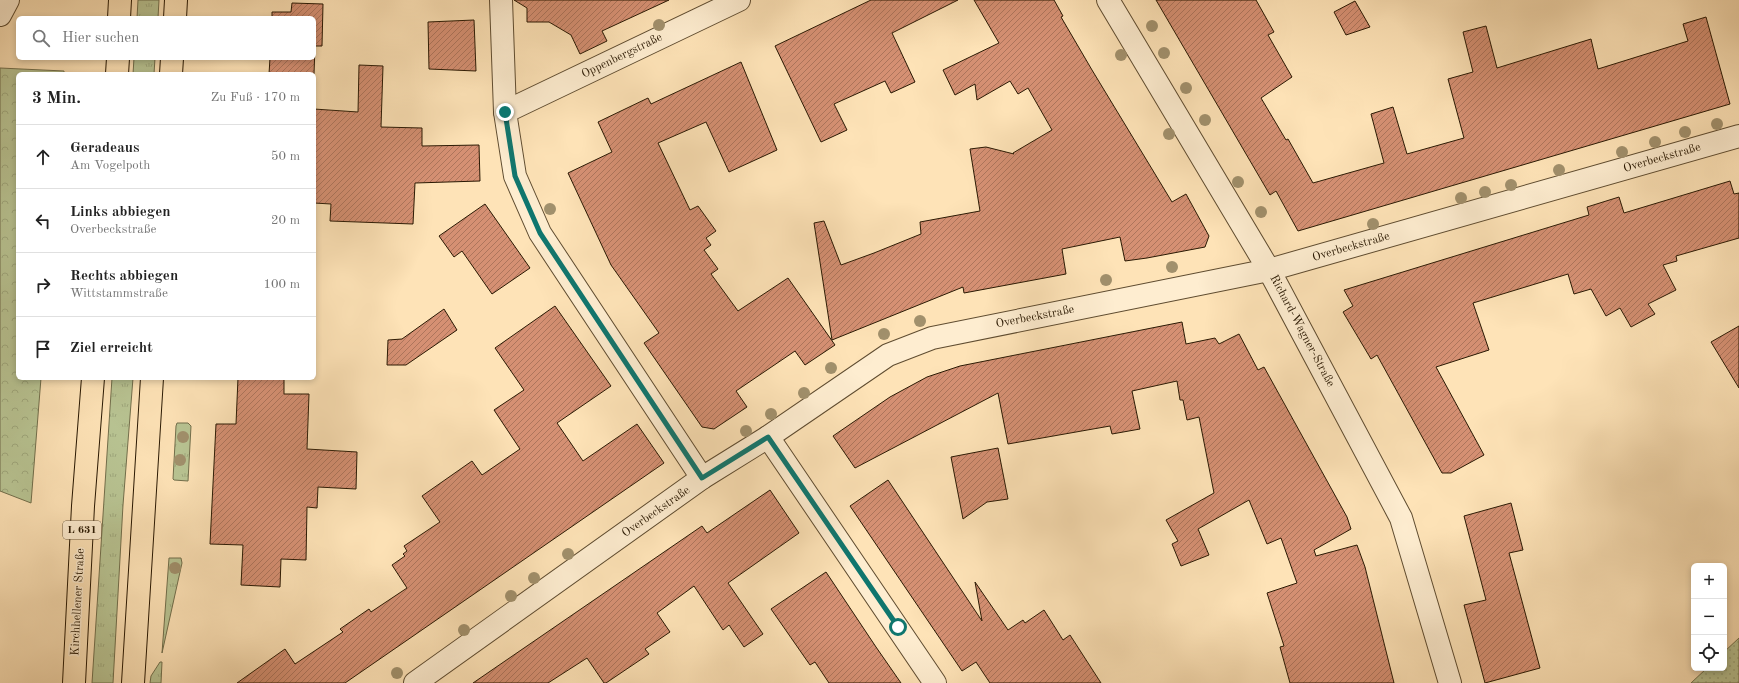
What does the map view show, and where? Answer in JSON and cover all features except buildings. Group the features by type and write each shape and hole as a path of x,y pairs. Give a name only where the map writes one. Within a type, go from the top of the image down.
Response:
{"main road":[{"path":"120,0 120,16"},
{"path":"175,16 176,0"},
{"path":"117,72 118,60"},
{"path":"171,72 172,60"},
{"name":"Kirchhellener Straße","path":"74,683 83,506 93,380"},
{"path":"133,683 152,380"}],"street":[{"path":"0,15 8,0"},
{"path":"501,0 505,112 515,176 540,233 702,478"},
{"name":"Oppenbergstraße","path":"505,112 739,0"},
{"name":"Richard-Wagner-Straße","path":"1108,0 1269,270 1401,518 1450,683"},
{"name":"Overbeckstraße","path":"415,683 702,478 768,437 888,355 932,338 1269,270 1739,136"},
{"path":"768,437 935,683"}],"green space":[{"path":"138,0 159,0 158,16 137,16"},
{"path":"134,60 155,60 154,72 133,72"},
{"path":"0,68 64,71 16,72 16,380 41,380 31,503 0,491"},
{"path":"112,380 133,380 123,505 113,683 92,683"},
{"path":"177,423 188,423 191,426 188,481 173,479"},
{"path":"169,558 181,558 182,563 162,653"},
{"path":"1739,638 1739,683 1691,683 1704,671 1727,671 1727,649"},
{"path":"160,662 162,662 161,683 150,683 151,676"}],"route":[{"path":"505,112 515,176 540,233 702,478 768,437 898,627"}]}
